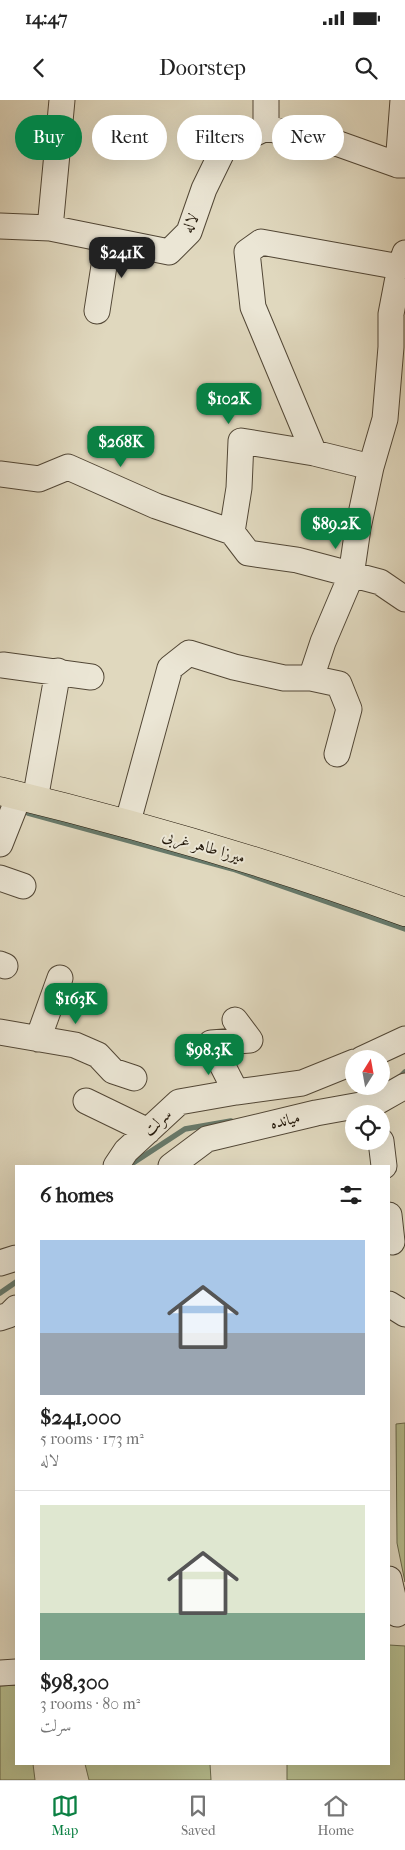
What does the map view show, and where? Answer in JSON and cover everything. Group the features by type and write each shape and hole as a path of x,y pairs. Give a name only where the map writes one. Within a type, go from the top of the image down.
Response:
{"main road":[{"name":"میرزا طاهر غربی","path":"18,796 127,825 296,874 405,912"}],"street":[{"path":"50,228 62,100"},
{"path":"266,100 266,128 340,144 402,165 403,100"},
{"name":"لاله","path":"0,226 50,228 170,252 189,232 204,189 224,148 266,128"},
{"path":"97,311 108,240"},
{"path":"310,678 322,642 352,576 358,528 371,467 395,421 391,314 402,260 261,242 247,252 253,307 314,453"},
{"path":"232,532 239,488 241,441 314,453 371,467"},
{"path":"0,474 39,479 68,467 156,506 232,532 248,553 297,560 380,582 405,599"},
{"path":"127,825 170,668 190,653 234,667 284,678 310,678 338,684 349,709 336,754"},
{"path":"3,665 91,676"},
{"path":"0,844 18,796 58,671"},
{"path":"38,1039 60,978"},
{"path":"235,1020 250,1040 211,1043 236,1092"},
{"path":"0,1032 75,1045 98,1055 114,1071 134,1078"},
{"path":"381,1050 405,1039"},
{"name":"سرلت","path":"117,1165 126,1151 179,1102 302,1083 345,1066"},
{"name":"میانده","path":"172,1165 208,1139 373,1098 405,1086"},
{"path":"86,1101 148,1131"},
{"path":"382,1150 384,1165"},
{"path":"390,1211 405,1206"},
{"path":"390,1224 392,1242"},
{"path":"0,1263 15,1258"},
{"path":"390,1305 405,1314"},
{"path":"0,1318 9,1315 15,1309"},
{"path":"390,1583 397,1614"},
{"path":"0,1673 15,1672"}],"green space":[{"path":"405,1423 405,1582 397,1543 396,1424"},
{"path":"390,1645 405,1646 405,1780 287,1780 287,1765 390,1765"},
{"path":"15,1685 15,1765 33,1765 35,1780 0,1780 0,1686"},
{"path":"85,1765 210,1765 211,1780 89,1780"}],"waterway":[{"path":"28,813 233,869 405,929"},
{"path":"397,1080 405,1072"},
{"path":"131,1165 185,1129 231,1121"},
{"path":"0,1293 15,1283"}]}
